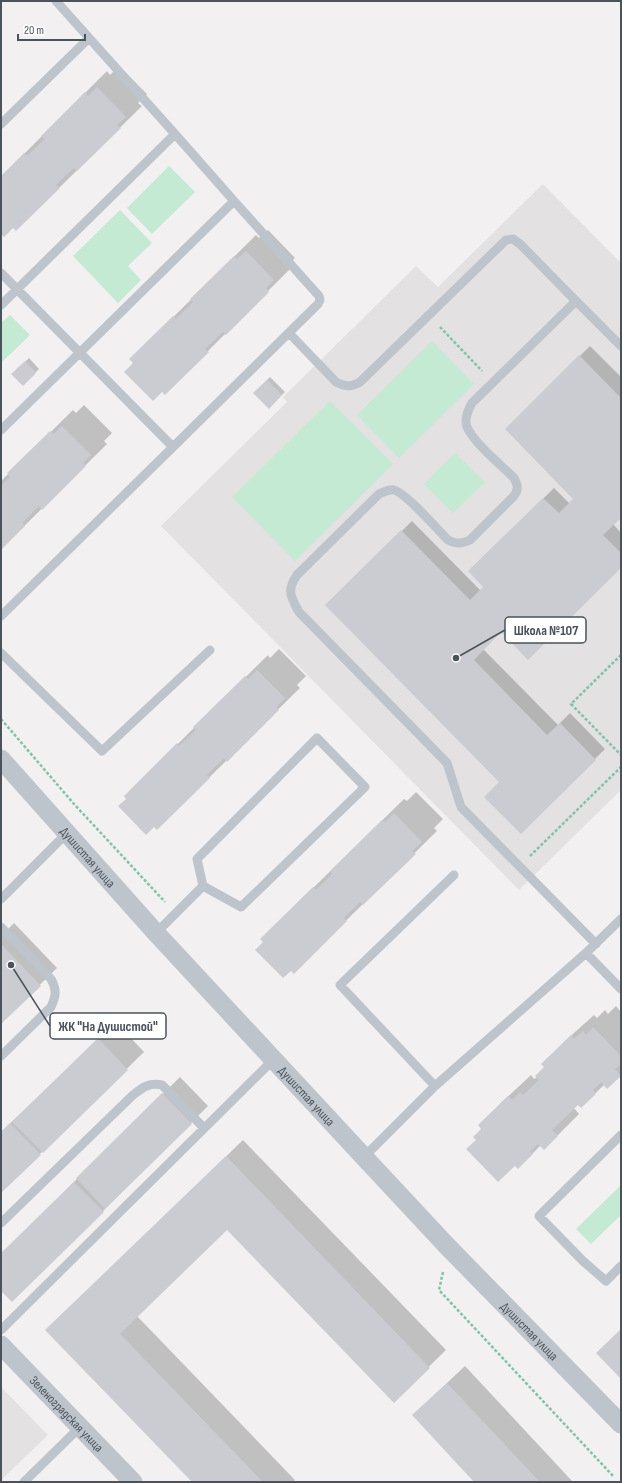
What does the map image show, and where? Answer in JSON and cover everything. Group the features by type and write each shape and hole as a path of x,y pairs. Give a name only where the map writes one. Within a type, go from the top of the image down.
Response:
{"street":[{"name":"Душистая улица","path":"1,759 156,933 364,1157 448,1246 621,1424"},
{"name":"Зеленоградская улица","path":"1,1345 134,1482"}],"lane":[{"path":"1,616 289,333 318,304 320,300 319,296 56,1"},
{"path":"1,124 89,38"},
{"path":"1,305 175,134"},
{"path":"1,430 234,201"},
{"path":"289,333 336,382 344,386 352,386 360,382 506,240 513,239 520,244 621,346"},
{"path":"1,273 173,447"},
{"path":"576,300 472,403 467,413 467,426 475,439 514,478 518,484 517,492 513,497 470,540 463,544 448,540 403,495 394,490 386,491 379,494 297,575 290,585 291,598 299,612 447,763 461,806 596,944"},
{"path":"1,653 102,751 210,650"},
{"path":"317,738 365,787 241,907 203,886 197,859 317,738"},
{"path":"1,898 67,833"},
{"path":"435,1086 340,985 454,875"},
{"path":"156,933 203,886"},
{"path":"364,1157 435,1086 586,953 621,919"},
{"path":"1,927 51,979 56,987 56,996 51,1006 1,1056"},
{"path":"586,953 621,989"},
{"path":"1,1330 274,1059"},
{"path":"1,1223 133,1096 147,1085 162,1085 204,1128"},
{"path":"621,1135 539,1216 583,1261 606,1281 621,1266"},
{"path":"24,1482 80,1427"}],"path":[{"path":"428,316 493,382"},
{"path":"621,656 571,704 621,755"},
{"path":"1,719 74,804 175,913"},
{"path":"520,866 621,767"},
{"path":"448,1246 440,1290 614,1478"}],"shaded area":[{"path":"543,184 621,263 621,790 519,890 161,526 287,402 283,397 416,266 438,287"},
{"path":"1,1387 48,1435 1,1480"}],"green space":[{"path":"169,166 195,192 152,234 127,208"},
{"path":"120,210 152,243 128,266 141,280 118,303 73,256"},
{"path":"10,315 30,335 1,363 1,323"},
{"path":"432,341 474,384 399,458 357,415"},
{"path":"330,401 393,464 295,561 232,497"},
{"path":"455,453 485,482 453,513 424,484"},
{"path":"621,1185 621,1215 591,1244 576,1229"}],"building":[{"path":"97,87 126,117 117,125 121,128 77,171 74,168 56,185 60,188 16,231 13,228 4,237 1,234 1,176 24,153 27,156 45,139 41,136 85,92 88,96"},
{"path":"246,251 274,280 266,288 269,292 226,335 223,332 205,349 209,352 165,395 162,392 153,401 124,372 133,363 129,359 173,316 176,319 193,302 190,299 234,256 237,259"},
{"path":"579,355 621,398 621,518 603,535 621,553 621,568 528,660 501,632 474,660 547,735 560,723 596,760 521,834 484,797 499,782 325,605 401,530 470,600 483,587 468,571 543,498 559,513 573,499 505,429"},
{"path":"25,361 36,373 23,386 11,374"},
{"path":"267,380 282,395 269,409 253,393"},
{"path":"62,426 91,455 83,463 86,466 42,510 39,506 22,523 25,526 1,550 1,486 10,477 7,473 50,431 54,434"},
{"path":"257,670 285,698 276,707 279,710 227,762 224,758 207,775 210,778 157,830 154,827 146,835 118,806 126,799 124,796 177,743 179,746 196,730 193,727 245,676 248,679"},
{"path":"394,813 422,842 412,851 416,854 363,905 360,902 344,918 347,921 294,974 291,971 283,978 255,950 263,942 260,939 313,887 316,890 332,874 330,871 382,820 385,822"},
{"path":"1,944 41,986 1,1024"},
{"path":"593,1027 621,1056 621,1064 615,1069 621,1076 607,1089 601,1082 593,1090 596,1094 581,1108 578,1105 552,1130 558,1136 544,1150 538,1144 530,1151 533,1154 518,1169 515,1166 498,1182 466,1149 476,1140 473,1137 481,1129 478,1125 508,1096 512,1100 520,1092 523,1095 539,1080 535,1076 544,1067 541,1064 571,1035 574,1039 583,1031 586,1035"},
{"path":"98,1038 128,1070 43,1153 12,1122"},
{"path":"162,1093 192,1124 105,1209 76,1178"},
{"path":"10,1123 41,1155 1,1193 1,1132"},
{"path":"226,1156 430,1368 394,1403 227,1230 120,1334 263,1482 192,1482 45,1330"},
{"path":"74,1182 104,1212 12,1302 1,1291 1,1253"},
{"path":"621,1329 621,1379 596,1353"},
{"path":"447,1383 540,1482 474,1482 412,1415"}],"place":[{"name":"Школа №107","path":"456,658"},
{"name":"ЖК \"На Душистой\"","path":"11,965"}]}
